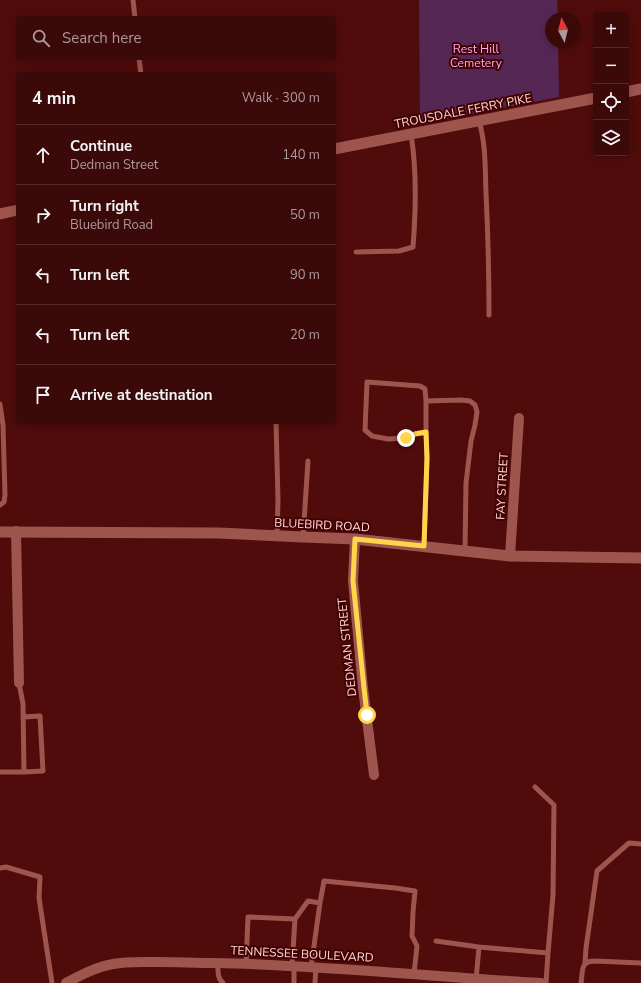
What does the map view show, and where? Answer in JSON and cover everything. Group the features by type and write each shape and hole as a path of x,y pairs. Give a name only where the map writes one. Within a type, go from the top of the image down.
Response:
{"street":[{"path":"629,92 641,90"},
{"name":"TROUSDALE FERRY PIKE","path":"336,149 593,99"},
{"path":"0,214 16,210"},
{"name":"FAY STREET","path":"510,556 519,418"},
{"path":"16,531 19,683"},
{"name":"BLUEBIRD ROAD","path":"0,532 219,533 355,539 510,556 641,558"},
{"name":"DEDMAN STREET","path":"355,539 353,581 374,775"},
{"name":"TENNESSEE BOULEVARD","path":"66,983 83,973 99,967 114,963 137,962 218,963 313,967 414,974 435,979 541,983"}],"lane":[{"path":"133,0 135,16"},
{"path":"139,60 141,72"},
{"path":"479,121 485,155 489,252 489,315"},
{"path":"356,252 399,251 413,246 415,224 415,182 411,134"},
{"path":"424,546 427,458 425,389 420,386 367,382 365,430 372,436 388,439 406,438 415,434 426,432"},
{"path":"426,401 470,401 475,405 477,412 471,441 466,483 465,551"},
{"path":"0,404 3,425 6,495 4,502 0,505"},
{"path":"276,424 278,500 277,536"},
{"path":"303,537 308,461"},
{"path":"19,683 23,700 24,772"},
{"path":"0,772 42,771 40,716 23,717"},
{"path":"535,787 554,805 552,895 546,983"},
{"path":"581,983 597,871 629,843 641,844"},
{"path":"0,868 6,867 40,876 39,898 52,983"},
{"path":"315,983 313,967 324,881 415,891 412,936 417,946 414,974"},
{"path":"294,983 294,919 308,901 320,903"},
{"path":"246,964 248,917 294,919"},
{"path":"436,941 479,947 548,953"},
{"path":"479,947 482,981"},
{"path":"585,963 587,961 594,960 641,963"},
{"path":"218,963 218,978 223,983"}],"green space":[{"name":"Rest Hill Cemetery","path":"419,0 557,0 558,12 545,12 545,48 558,48 559,97 420,124"}],"route":[{"path":"367,715 353,581 355,539 424,546 427,458 426,432 415,434 406,438"}]}
